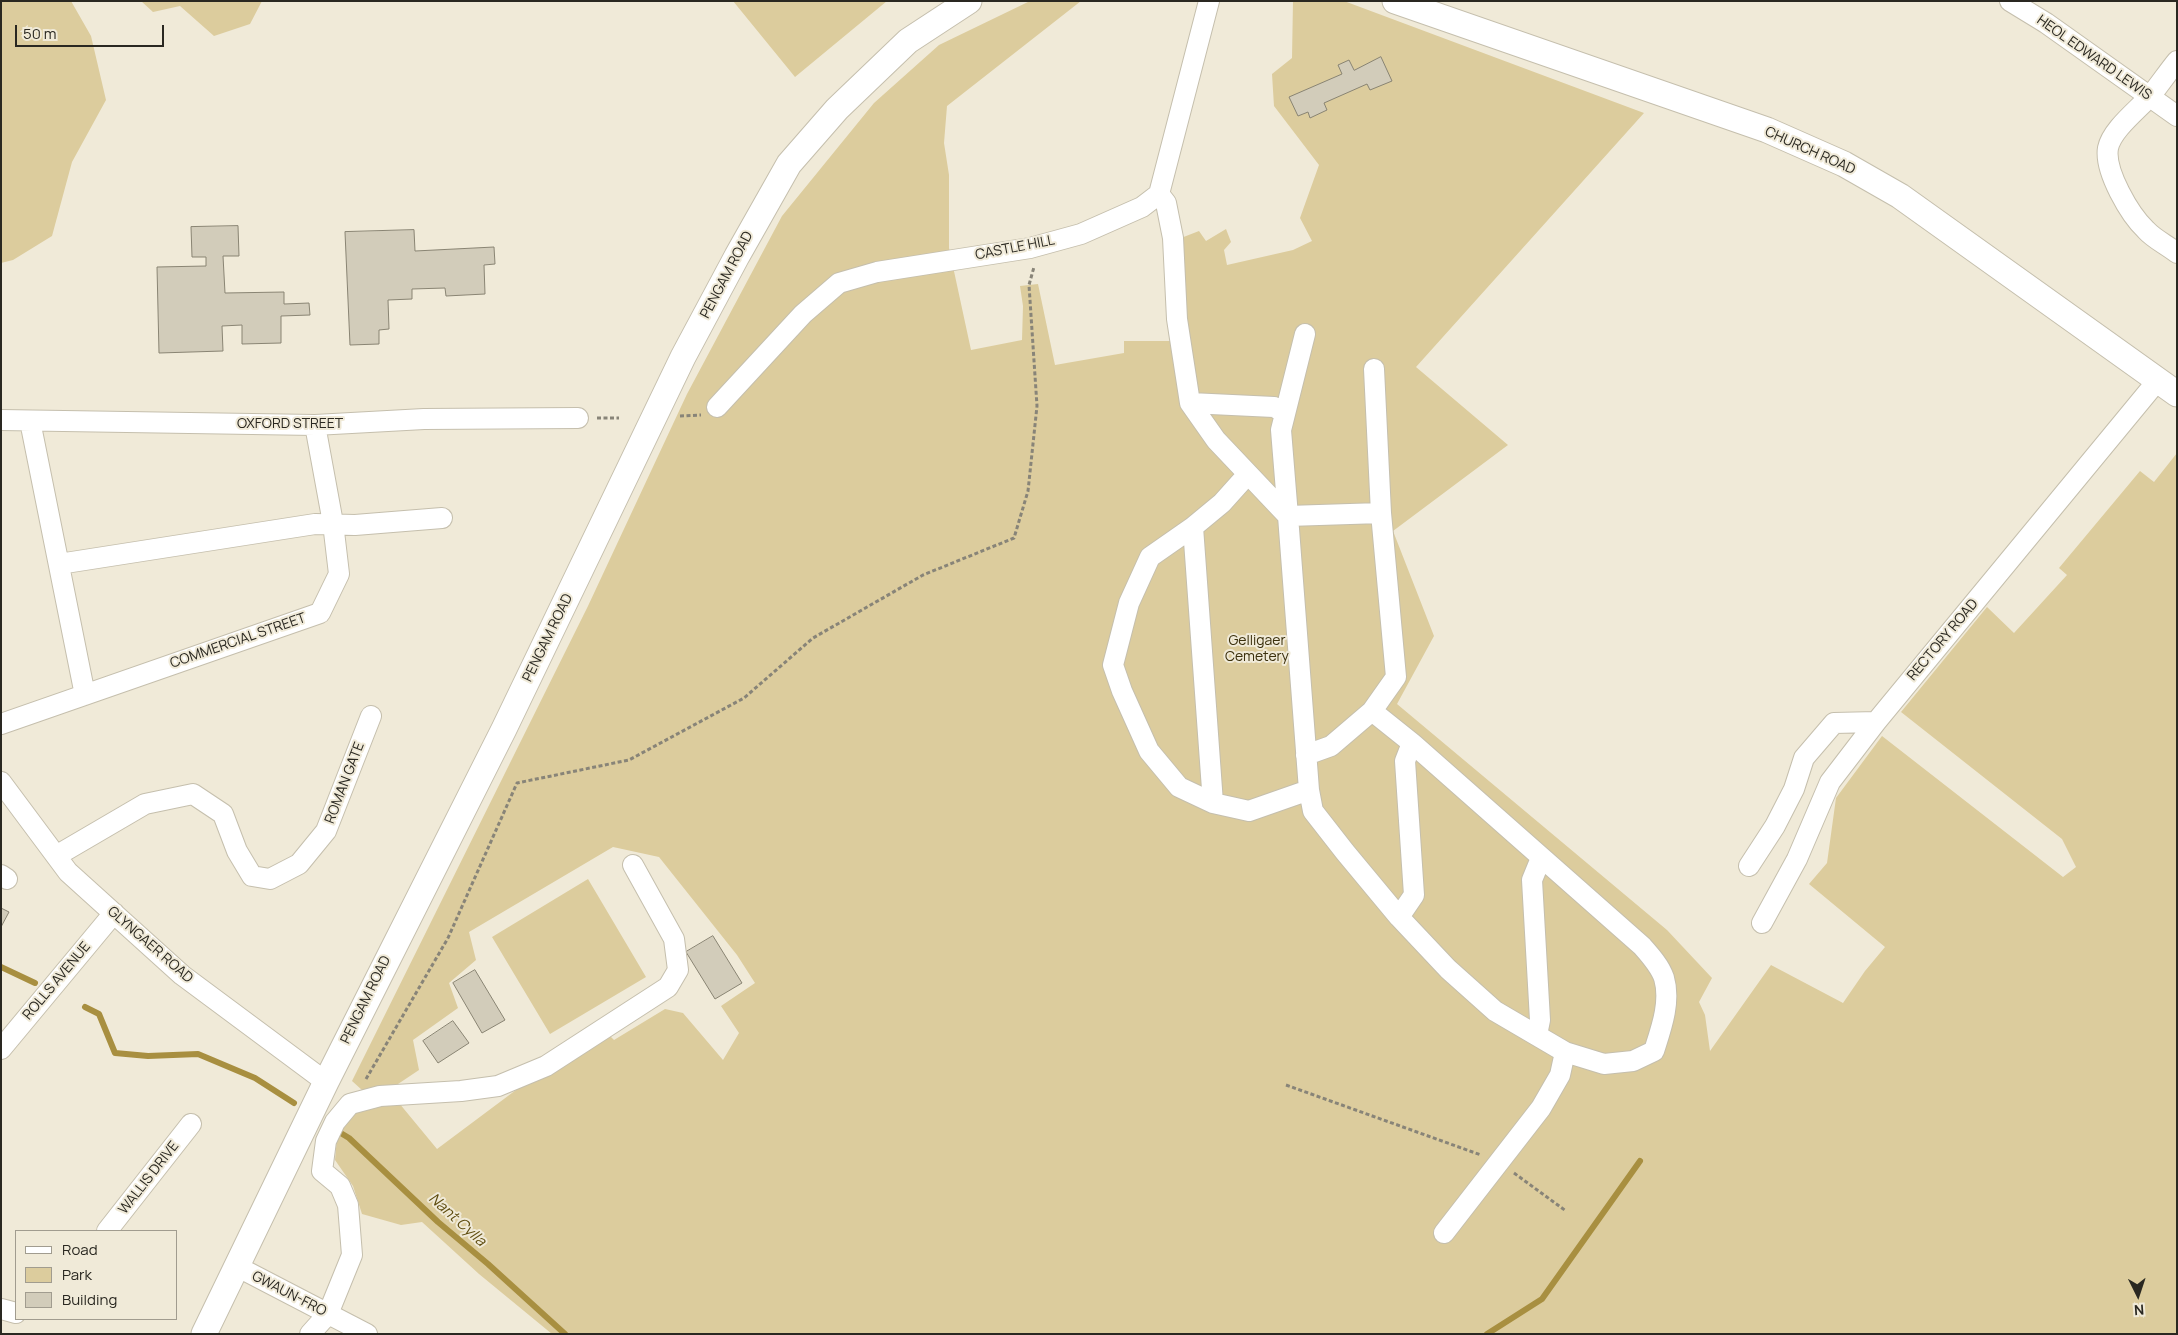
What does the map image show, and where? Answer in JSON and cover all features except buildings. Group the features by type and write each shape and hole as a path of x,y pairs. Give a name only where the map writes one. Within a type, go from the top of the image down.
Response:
{"main road":[{"name":"PENGAM ROAD","path":"204,1334 238,1268 326,1082 504,729 684,357 737,256 789,164 837,109 908,41 969,1"},
{"name":"CHURCH ROAD","path":"1395,1 1766,130 1844,164 1900,196 2168,387"}],"street":[{"path":"1209,1 1159,194 1166,203 1173,238 1177,319 1190,403 1216,440 1288,516 1381,513"},
{"name":"HEOL EDWARD LEWIS","path":"2010,1 2046,22 2177,116"},
{"path":"2177,61 2150,96 2117,133 2108,147 2108,158 2112,173 2122,197 2136,219 2147,232 2177,253"},
{"name":"CASTLE HILL","path":"717,407 803,314 839,283 877,272 1030,248 1081,234 1142,207 1159,194"},
{"path":"1305,334 1281,430 1306,756 1313,811 1399,917 1448,968 1494,1011 1565,1052 1604,1064 1633,1061 1654,1051 1666,1006 1664,978 1655,962 1642,946 1412,743 1372,711"},
{"path":"1306,756 1331,746 1372,711 1396,677 1381,513 1374,369"},
{"name":"RECTORY ROAD","path":"1762,923 1797,859 1830,782 1876,722 2168,387"},
{"path":"1190,403 1274,407 1285,413"},
{"name":"OXFORD STREET","path":"1,420 316,425 424,419 578,418"},
{"path":"30,421 84,695"},
{"name":"COMMERCIAL STREET","path":"1,724 320,613 339,574 333,524 316,425"},
{"path":"1248,474 1222,503 1193,527 1150,557 1129,603 1113,665 1122,691 1149,750 1179,787 1213,803 1248,811 1309,790"},
{"path":"59,564 315,524 355,525 442,518"},
{"path":"1193,527 1213,803"},
{"name":"ROMAN GATE","path":"56,856 145,804 193,794 223,814 236,851 252,876 270,880 300,864 326,831 371,716"},
{"path":"1748,866 1775,826 1794,789 1804,758 1834,722 1876,722"},
{"path":"1399,917 1414,895 1405,761 1412,743"},
{"name":"GLYNGAER ROAD","path":"1,782 68,872 182,975 326,1082"},
{"path":"1537,1035 1540,1020 1532,880 1541,858"},
{"path":"310,1334 328,1314 352,1256 348,1205 340,1186 322,1170 326,1141 335,1122 350,1104 380,1096 461,1091 498,1086 546,1066 668,988 678,970 674,939 633,865"},
{"name":"ROLLS AVENUE","path":"1,1049 114,913"},
{"path":"1444,1233 1541,1108 1560,1075 1565,1052"},
{"name":"WALLIS DRIVE","path":"108,1230 191,1124"},
{"name":"GWAUN-FRO","path":"238,1268 367,1334"},
{"path":"1,1309 15,1313"}],"path":[{"path":"363,1085 448,938 517,783 629,760 744,698 813,638 923,575 1014,538 1028,491 1037,406 1029,285 1034,269 1030,248"},
{"path":"1286,1085 1499,1162 1566,1211"}],"green space":[{"path":"1,1 71,1 91,36 106,100 72,162 52,236 13,260 1,263"},
{"path":"141,1 262,1 250,24 214,36 180,6 153,12"},
{"path":"733,1 887,1 795,77"},
{"name":"Gelligaer Cemetery","path":"1030,1 1081,1 947,106 944,143 949,175 949,248 971,350 1022,340 1023,306 1020,286 1038,284 1055,365 1124,353 1124,341 1170,341 1181,238 1199,231 1206,241 1226,229 1231,242 1224,250 1227,265 1293,250 1312,241 1300,218 1319,165 1274,106 1272,74 1292,58 1293,1 1344,1 1644,113 1416,367 1508,445 1393,531 1434,636 1397,704 1667,930 1712,978 1699,1002 1705,1015 1710,1051 1771,965 1843,1003 1865,971 1885,947 1809,884 1827,863 1836,798 1882,736 2063,877 2076,867 2062,839 1901,712 1987,607 2014,633 2067,575 2059,568 2140,471 2154,482 2177,453 2177,1334 552,1334 479,1274 422,1222 401,1225 362,1214 353,1186 335,1160 337,1137 354,1114 382,1102 399,1103 437,1149 524,1084 606,1032 614,1040 665,1009 683,1013 723,1060 739,1033 721,1006 755,983 737,955 659,857 613,847 469,932 476,960 449,983 458,1008 413,1040 419,1070 392,1088 362,1090 352,1081 588,606 687,394 782,216 874,103 939,45"},
{"path":"588,879 646,977 550,1034 492,937"}],"waterway":[{"name":"Nant Cylla","path":"1,967 35,983"},
{"name":"Nant Cylla","path":"85,1007 99,1014 115,1053 148,1056 198,1054 255,1078 294,1103"},
{"name":"Nant Cylla","path":"334,1129 349,1138 438,1222 488,1264 565,1334"},
{"path":"1487,1334 1542,1299 1640,1161"}]}
